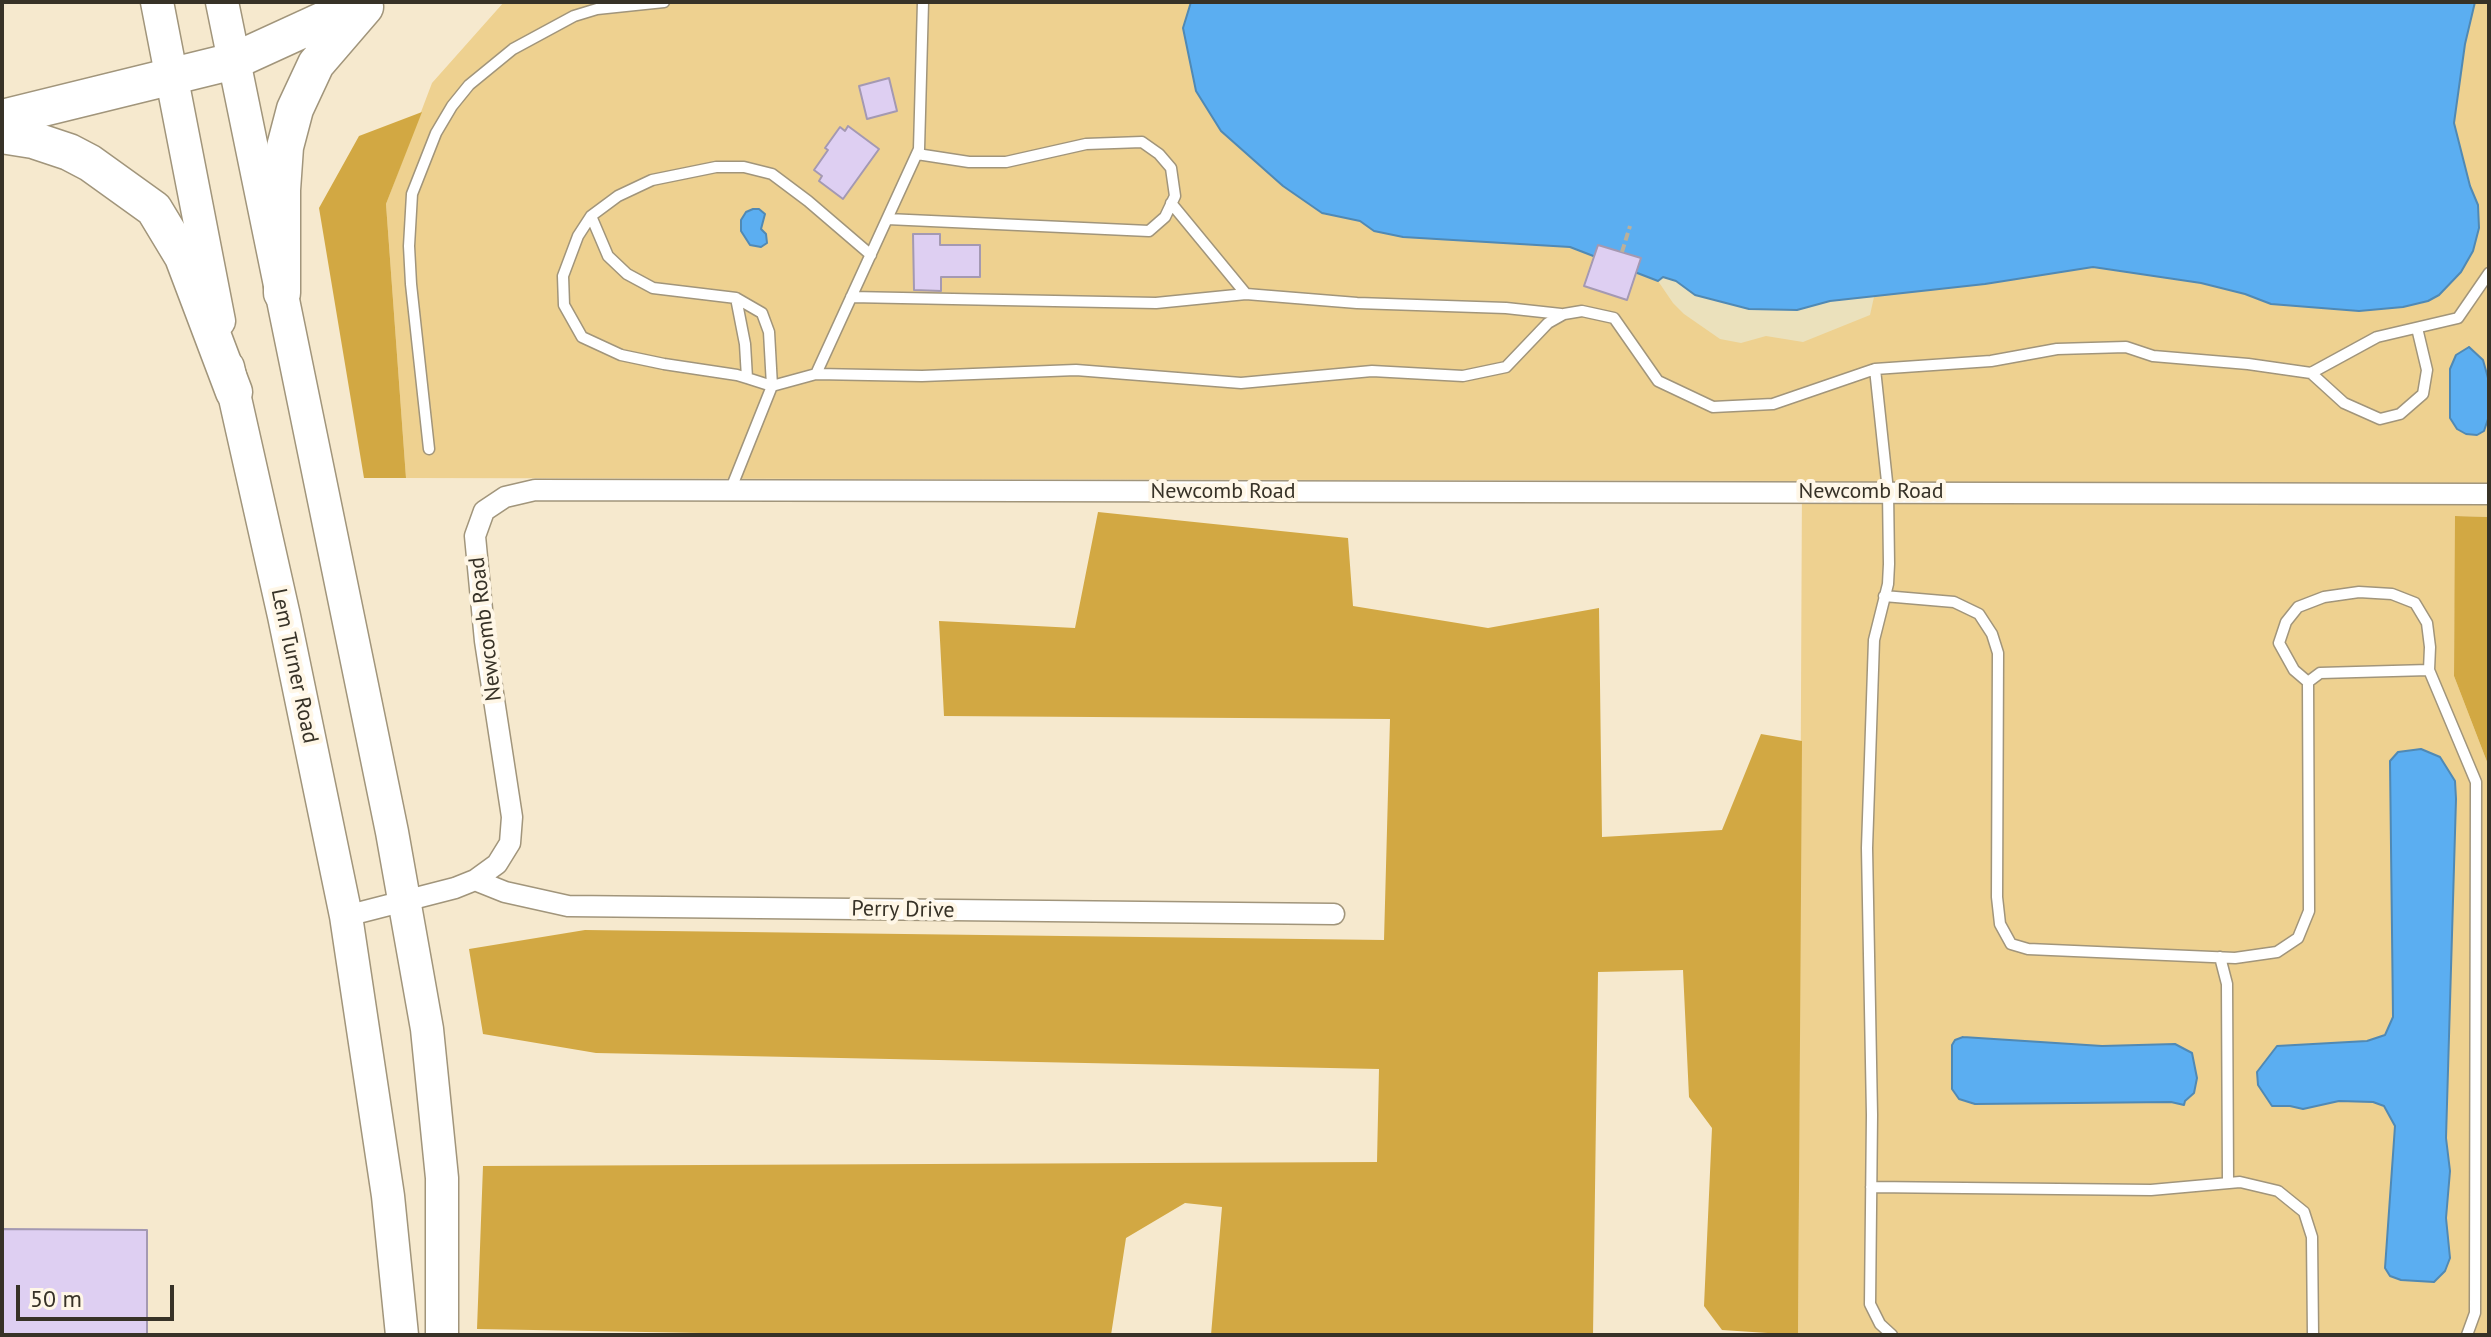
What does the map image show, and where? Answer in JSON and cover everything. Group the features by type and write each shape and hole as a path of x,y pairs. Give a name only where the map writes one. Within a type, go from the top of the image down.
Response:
{"highway":[{"path":"2,118 234,61 363,2"},
{"path":"282,293 285,147 295,109 316,64 369,2"},
{"path":"2,135 33,140 69,152 90,163 154,209 183,257 234,392"}],"main road":[{"name":"Lem Turner Road","path":"157,2 234,392 346,916 388,1196 402,1335"},
{"path":"222,2 405,900 427,1029 442,1178 442,1335"}],"street":[{"name":"Newcomb Road","path":"346,916 475,880 497,864 510,843 512,817 485,641 475,536 484,511 505,497 535,490 2489,494"},
{"name":"Perry Drive","path":"475,880 505,892 568,906 1334,914"}],"lane":[{"path":"429,449 411,284 409,246 412,194 423,163 452,106 487,68 513,49 574,16 602,6 664,2"},
{"path":"816,374 919,149 923,2"},
{"path":"887,219 1149,231 1165,217 1175,196 1171,168 1159,154 1142,142 1086,144 1006,162 969,162 917,154"},
{"path":"871,255 772,174 744,167 716,167 652,180 618,196 591,216 578,236 563,276 564,305 582,337 621,355 747,378 772,386 816,374 922,376 1076,370 1241,383 1372,371 1463,376 1506,367 1548,323 1564,314"},
{"path":"1171,203 1246,294"},
{"path":"591,216 608,256 627,274 653,288 736,298 762,313 769,332 772,386 730,491"},
{"path":"2311,373 2377,337 2458,318 2489,273"},
{"path":"851,297 1156,303 1246,294 1564,314 1582,311 1614,318 1658,381 1713,407 1773,404 1875,369 1991,361 2057,349 2126,347 2153,356 2311,373 2344,403 2380,419 2400,414 2423,394 2427,370 2417,328"},
{"path":"736,298 745,344 747,378"},
{"path":"1875,369 1888,491 1889,564 1874,640 1867,848 1870,1304 1880,1324 1892,1335"},
{"path":"1884,596 1954,602 1979,614 1992,634 1998,653 1997,897 2000,924 2011,944 2028,949 2235,958 2277,952 2298,938 2309,911 2308,682 2294,670 2279,643 2286,622 2298,607 2324,597 2359,592 2392,594 2415,603 2427,623 2429,670 2476,782 2475,1313 2467,1335"},
{"path":"2308,682 2320,673 2429,670"},
{"path":"2220,957 2227,984 2228,1183"},
{"path":"1871,1187 2151,1190 2240,1182 2278,1191 2304,1212 2312,1237 2313,1335"}],"path":[{"path":"1622,252 1630,226"}],"shaded area":[{"path":"504,2 2489,2 2489,517 2456,516 2454,676 2489,767 2489,1335 1798,1335 1802,481 406,478 386,204 432,83"},
{"path":"422,112 386,204 406,478 364,478 319,208 359,136"},
{"path":"1098,512 1348,538 1353,606 1488,628 1599,608 1602,837 1722,830 1761,734 1802,741 1798,1335 1722,1330 1704,1306 1712,1128 1689,1097 1683,970 1598,972 1593,1335 1211,1335 1222,1207 1185,1203 1126,1238 1111,1335 814,1335 477,1329 483,1166 1377,1162 1379,1069 596,1053 483,1034 469,949 585,930 1384,940 1390,719 944,716 939,621 1075,628"},
{"path":"2455,516 2489,517 2489,767 2454,676"}],"sand":[{"path":"1663,277 1676,281 1695,295 1749,309 1797,310 1830,301 1874,297 1870,315 1803,342 1766,336 1741,343 1720,339 1684,314 1658,281"}],"water":[{"path":"1191,2 2475,2 2465,44 2454,123 2478,205 2479,228 2473,251 2461,272 2439,295 2403,307 2359,311 2271,304 2201,283 2093,267 1985,284 1830,301 1797,310 1749,309 1695,295 1676,281 1663,277 1658,281 1570,247 1403,237 1374,231 1360,221 1322,213 1283,186 1221,131 1196,91 1183,28"},
{"path":"753,209 765,214 761,229 766,234 767,243 761,247 750,245 741,231 741,220 746,212"},
{"path":"2469,347 2483,360 2488,378 2488,419 2484,431 2477,435 2457,429 2450,418 2450,369 2456,355"},
{"path":"2421,749 2440,757 2455,781 2456,799 2446,1138 2450,1171 2446,1218 2450,1258 2445,1271 2434,1282 2401,1280 2390,1276 2385,1268 2395,1126 2384,1106 2373,1102 2339,1101 2303,1109 2272,1106 2258,1085 2257,1072 2277,1046 2367,1041 2385,1035 2393,1017 2390,761 2398,752"},
{"path":"1963,1037 2102,1046 2175,1044 2192,1053 2197,1078 2194,1093 2184,1105 2171,1102 1975,1104 1959,1099 1952,1089 1952,1045"}],"building":[{"path":"889,78 897,111 867,119 859,86"},
{"path":"848,126 879,149 843,199 819,181 822,176 814,170 840,127 845,131"},
{"path":"913,234 940,234 940,245 980,245 980,277 941,277 941,291 914,290"},
{"path":"1598,245 1641,258 1627,300 1584,286"},
{"path":"2,1229 147,1230 147,1335 2,1335"}]}
